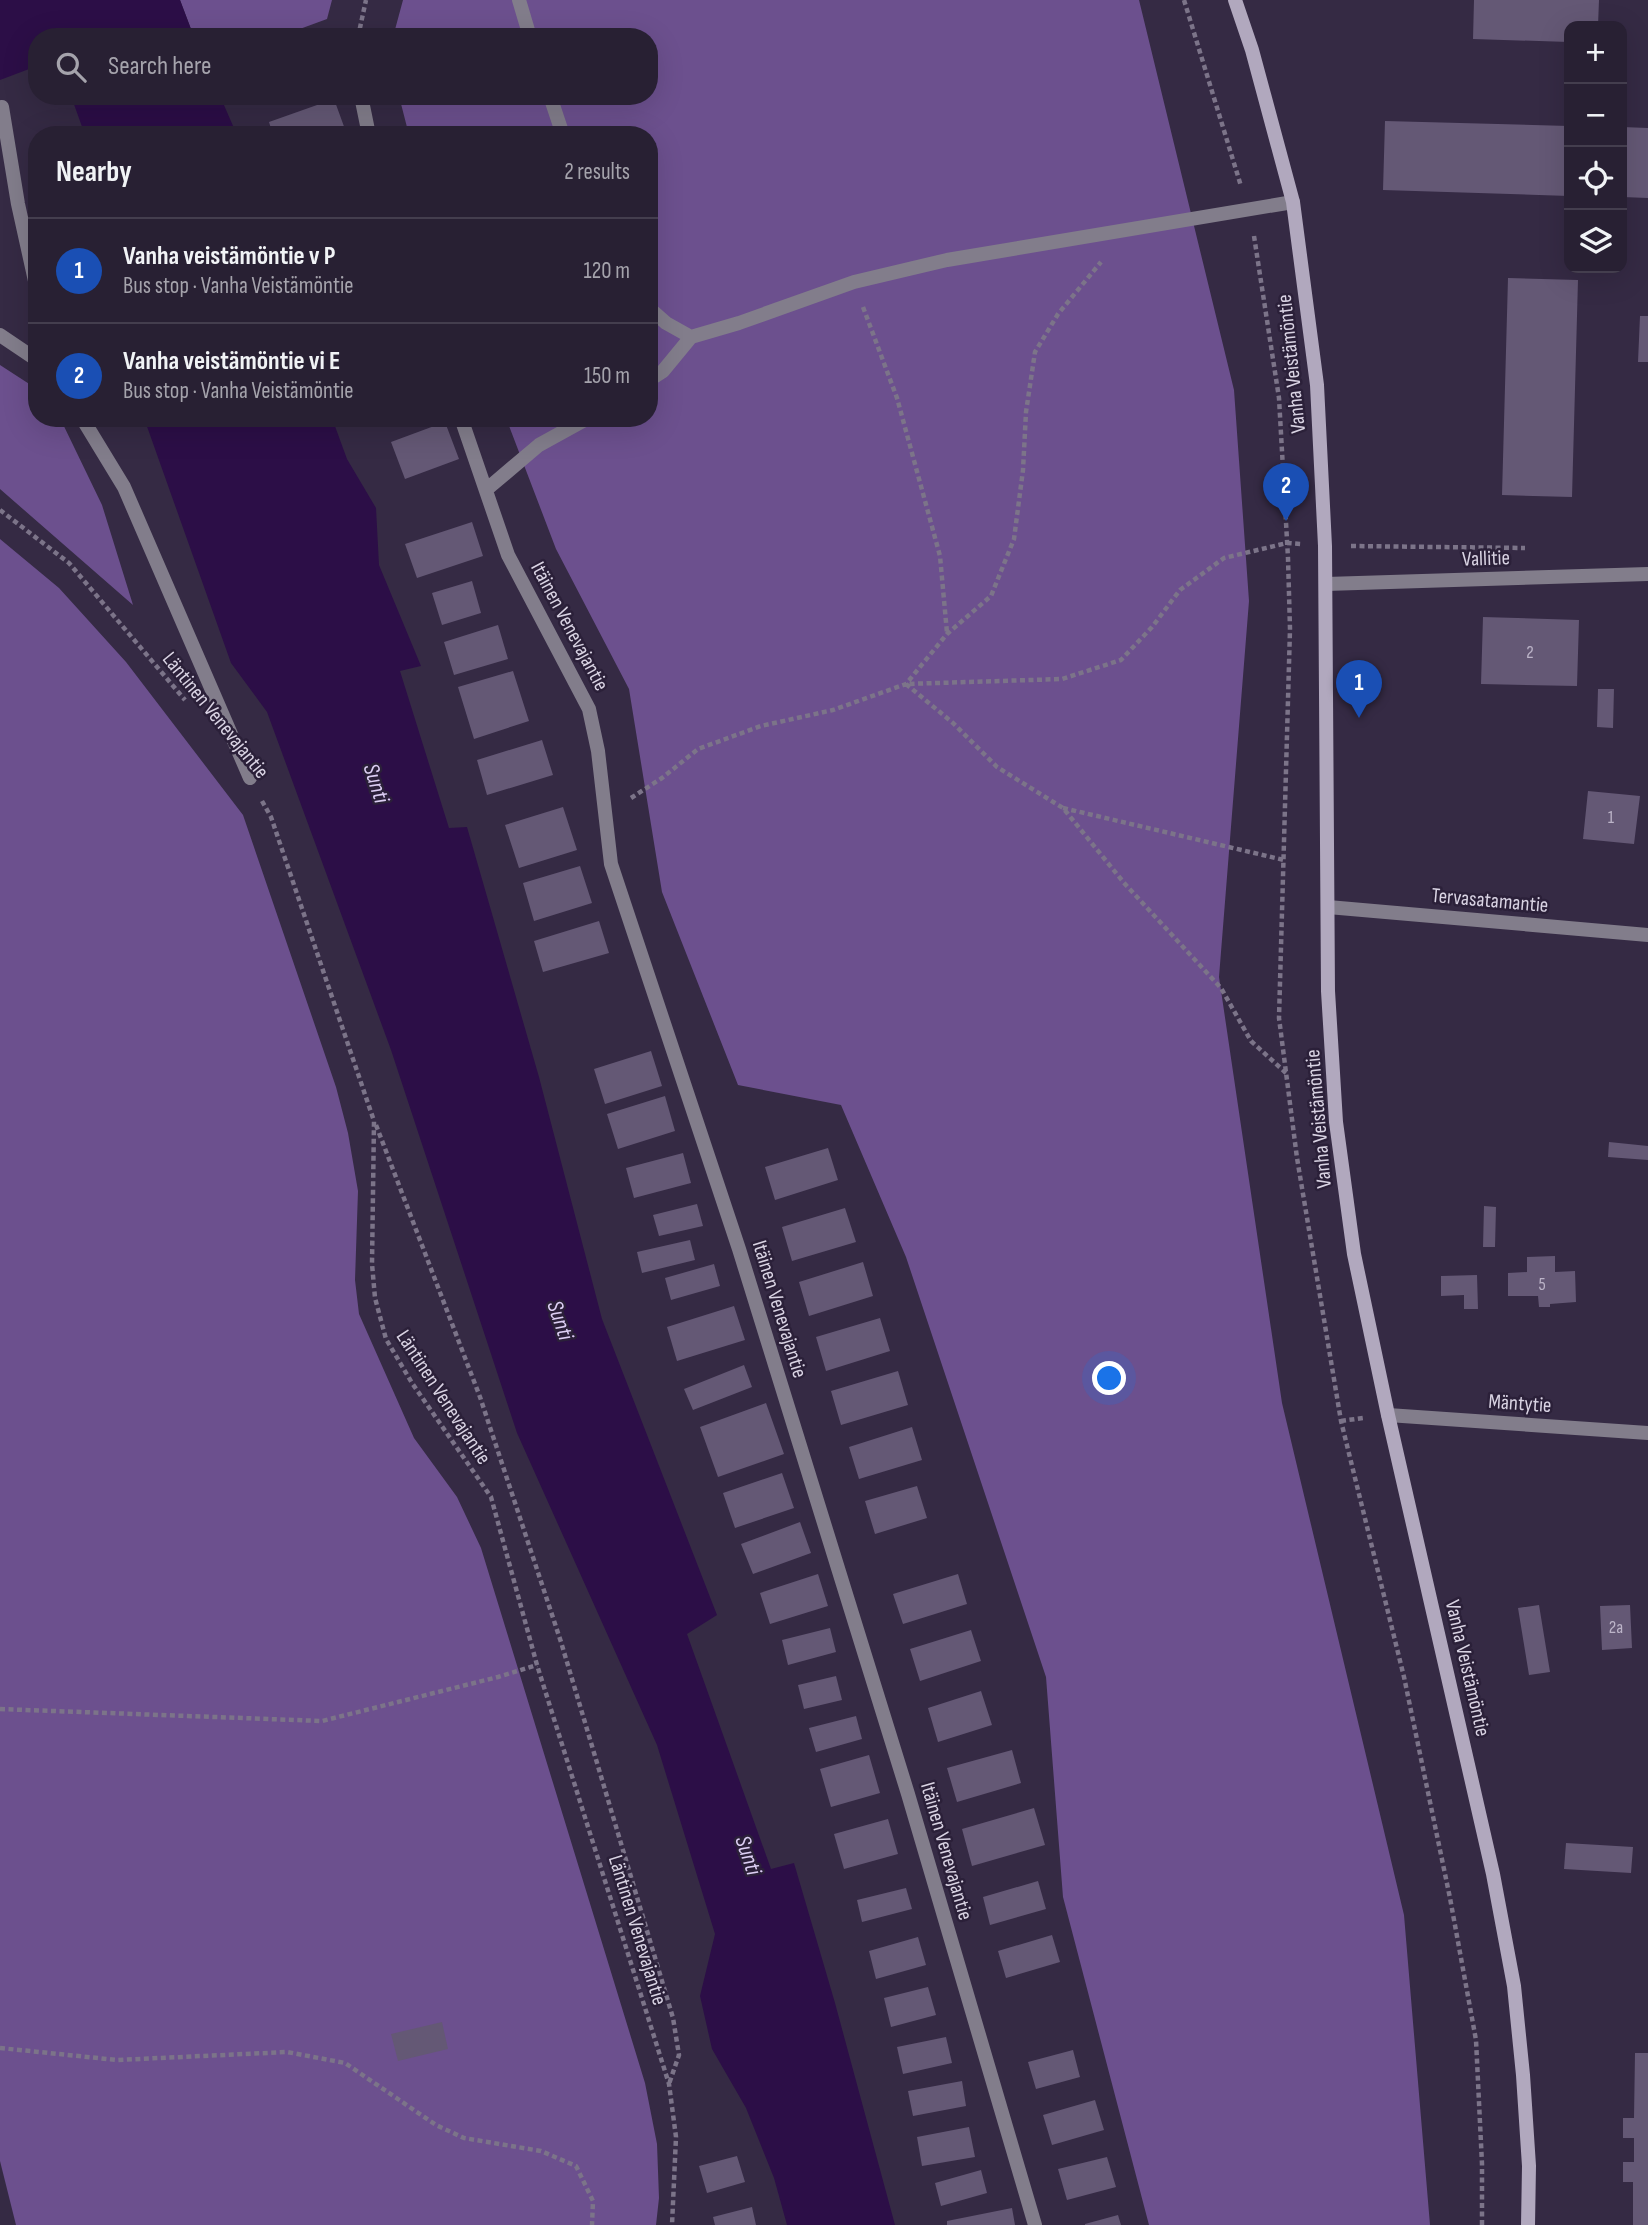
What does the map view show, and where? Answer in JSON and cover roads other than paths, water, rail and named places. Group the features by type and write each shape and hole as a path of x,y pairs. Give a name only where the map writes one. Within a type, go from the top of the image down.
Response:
{"street":[{"path":"519,0 527,28"},
{"name":"Vanha Veistämöntie","path":"1235,0 1252,50 1293,202 1317,385 1326,584 1328,991 1336,1122 1354,1254 1493,1874 1514,1986 1529,2166 1528,2225"},
{"path":"363,105 367,126"},
{"path":"553,105 560,126"},
{"path":"2,107 28,249"},
{"path":"658,374 691,337 854,282 947,260 1293,202"},
{"path":"658,316 691,337"},
{"path":"0,335 28,354"},
{"path":"87,427 124,487 250,778"},
{"name":"Itäinen Venevajantie","path":"464,427 508,555 589,709 598,751 611,864 739,1249 908,1794 1035,2225"},
{"path":"487,489 539,444 570,427"},
{"name":"Vallitie","path":"1326,584 1648,574"},
{"name":"Tervasatamantie","path":"1328,907 1648,935"},
{"name":"Mäntytie","path":"1388,1415 1648,1433"}],"water":[{"path":"0,0 180,0 191,28 28,28 28,69 0,80"},
{"path":"74,105 224,105 233,126 82,126"},
{"name":"Sunti","path":"147,427 335,427 347,459 376,508 379,565 421,666 400,671 449,828 467,827 539,1077 602,1319 717,1615 687,1634 771,1869 794,1863 895,2225 787,2225 774,2178 746,2108 712,2049 700,1996 715,1934 657,1745 517,1433 391,1050 267,712 231,663"}],"place":[{"name":"Vanha veistämöntie vi E","path":"1286,521"},
{"name":"Vanha veistämöntie v P","path":"1359,718"}]}
